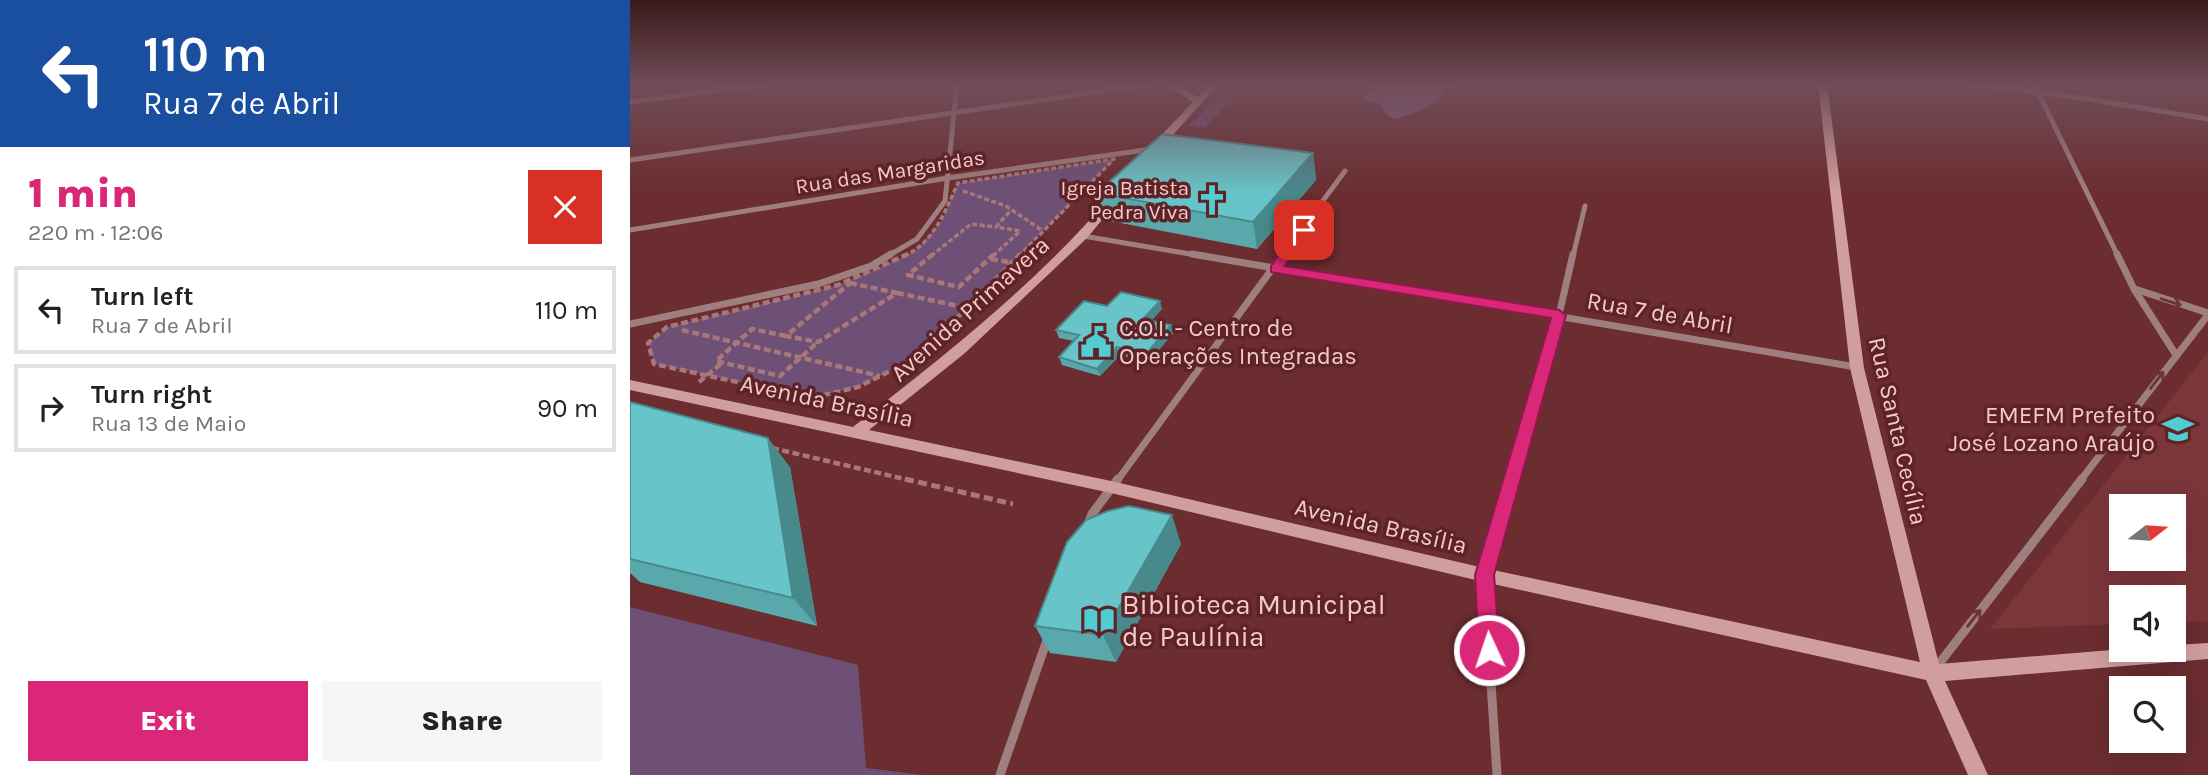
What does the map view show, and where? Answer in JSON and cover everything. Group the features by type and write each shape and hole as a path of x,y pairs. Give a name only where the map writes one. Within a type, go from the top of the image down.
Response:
{"street":[{"path":"630,160 911,120"},
{"path":"630,324 818,284 871,266 917,239 945,201 953,120"},
{"path":"1139,168 1181,120"},
{"name":"Rua Santa Cecília","path":"1826,120 1857,368 1932,673 1978,775"},
{"path":"2052,120 2134,289 2176,355"},
{"name":"Rua das Margaridas","path":"630,230 948,178 1155,149"},
{"path":"1083,540 1092,514 1111,487 1276,269 1345,172"},
{"name":"Avenida Primavera","path":"857,432 960,350 1083,236 1123,188"},
{"path":"1497,775 1485,575 1559,315 1585,206"},
{"name":"Rua 7 de Abril","path":"1083,236 1559,315 1857,368"},
{"path":"1932,673 2208,314 2134,289"},
{"name":"Avenida Brasília","path":"630,385 1111,487 1485,575 1932,673 2208,651"},
{"path":"1000,775 1050,631"}],"path":[{"path":"958,183 941,222 914,252 838,285 667,327 648,343 654,364 811,398 858,387 908,362 968,308 1074,199"},
{"path":"956,189 1011,210 1043,231"},
{"path":"996,228 1011,210"},
{"path":"971,224 996,228 1020,231 959,287 908,275 971,224"},
{"path":"990,259 1009,262"},
{"path":"786,335 850,283 968,308"},
{"path":"818,342 752,328 716,361 780,376 818,342 897,293"},
{"path":"667,327 880,376"},
{"path":"767,447 1013,505"}],"shaded area":[{"path":"1194,120 1212,120 1205,128 1189,125"},
{"path":"1114,159 964,312 908,362 858,387 811,398 654,364 648,343 667,327 838,285 914,252 941,222 958,183"},
{"name":"EMEFM Prefeito José Lozano Araújo","path":"2208,352 2208,621 2186,622 2186,585 2109,585 2109,624 1990,629"},
{"path":"630,607 858,665 866,768 922,775 630,775"}],"building":[{"path":"1162,134 1313,153 1253,222 1097,193"},
{"path":"1121,292 1160,301 1143,319 1171,325 1146,354 1117,347 1097,369 1059,357 1079,335 1056,330 1084,301 1107,306"},
{"path":"630,402 768,438 793,598 630,559"},
{"path":"1129,506 1172,515 1103,635 1035,626 1067,542 1086,520"}],"place":[{"name":"Igreja Batista Pedra Viva","path":"1212,200"},
{"name":"C.O.I. - Centro de Operações Integradas","path":"1096,342"},
{"name":"EMEFM Prefeito José Lozano Araújo","path":"2178,429"},
{"name":"Biblioteca Municipal de Paulínia","path":"1099,620"}],"route":[{"path":"1304,230 1276,269 1559,315 1485,575 1489,650"}]}
